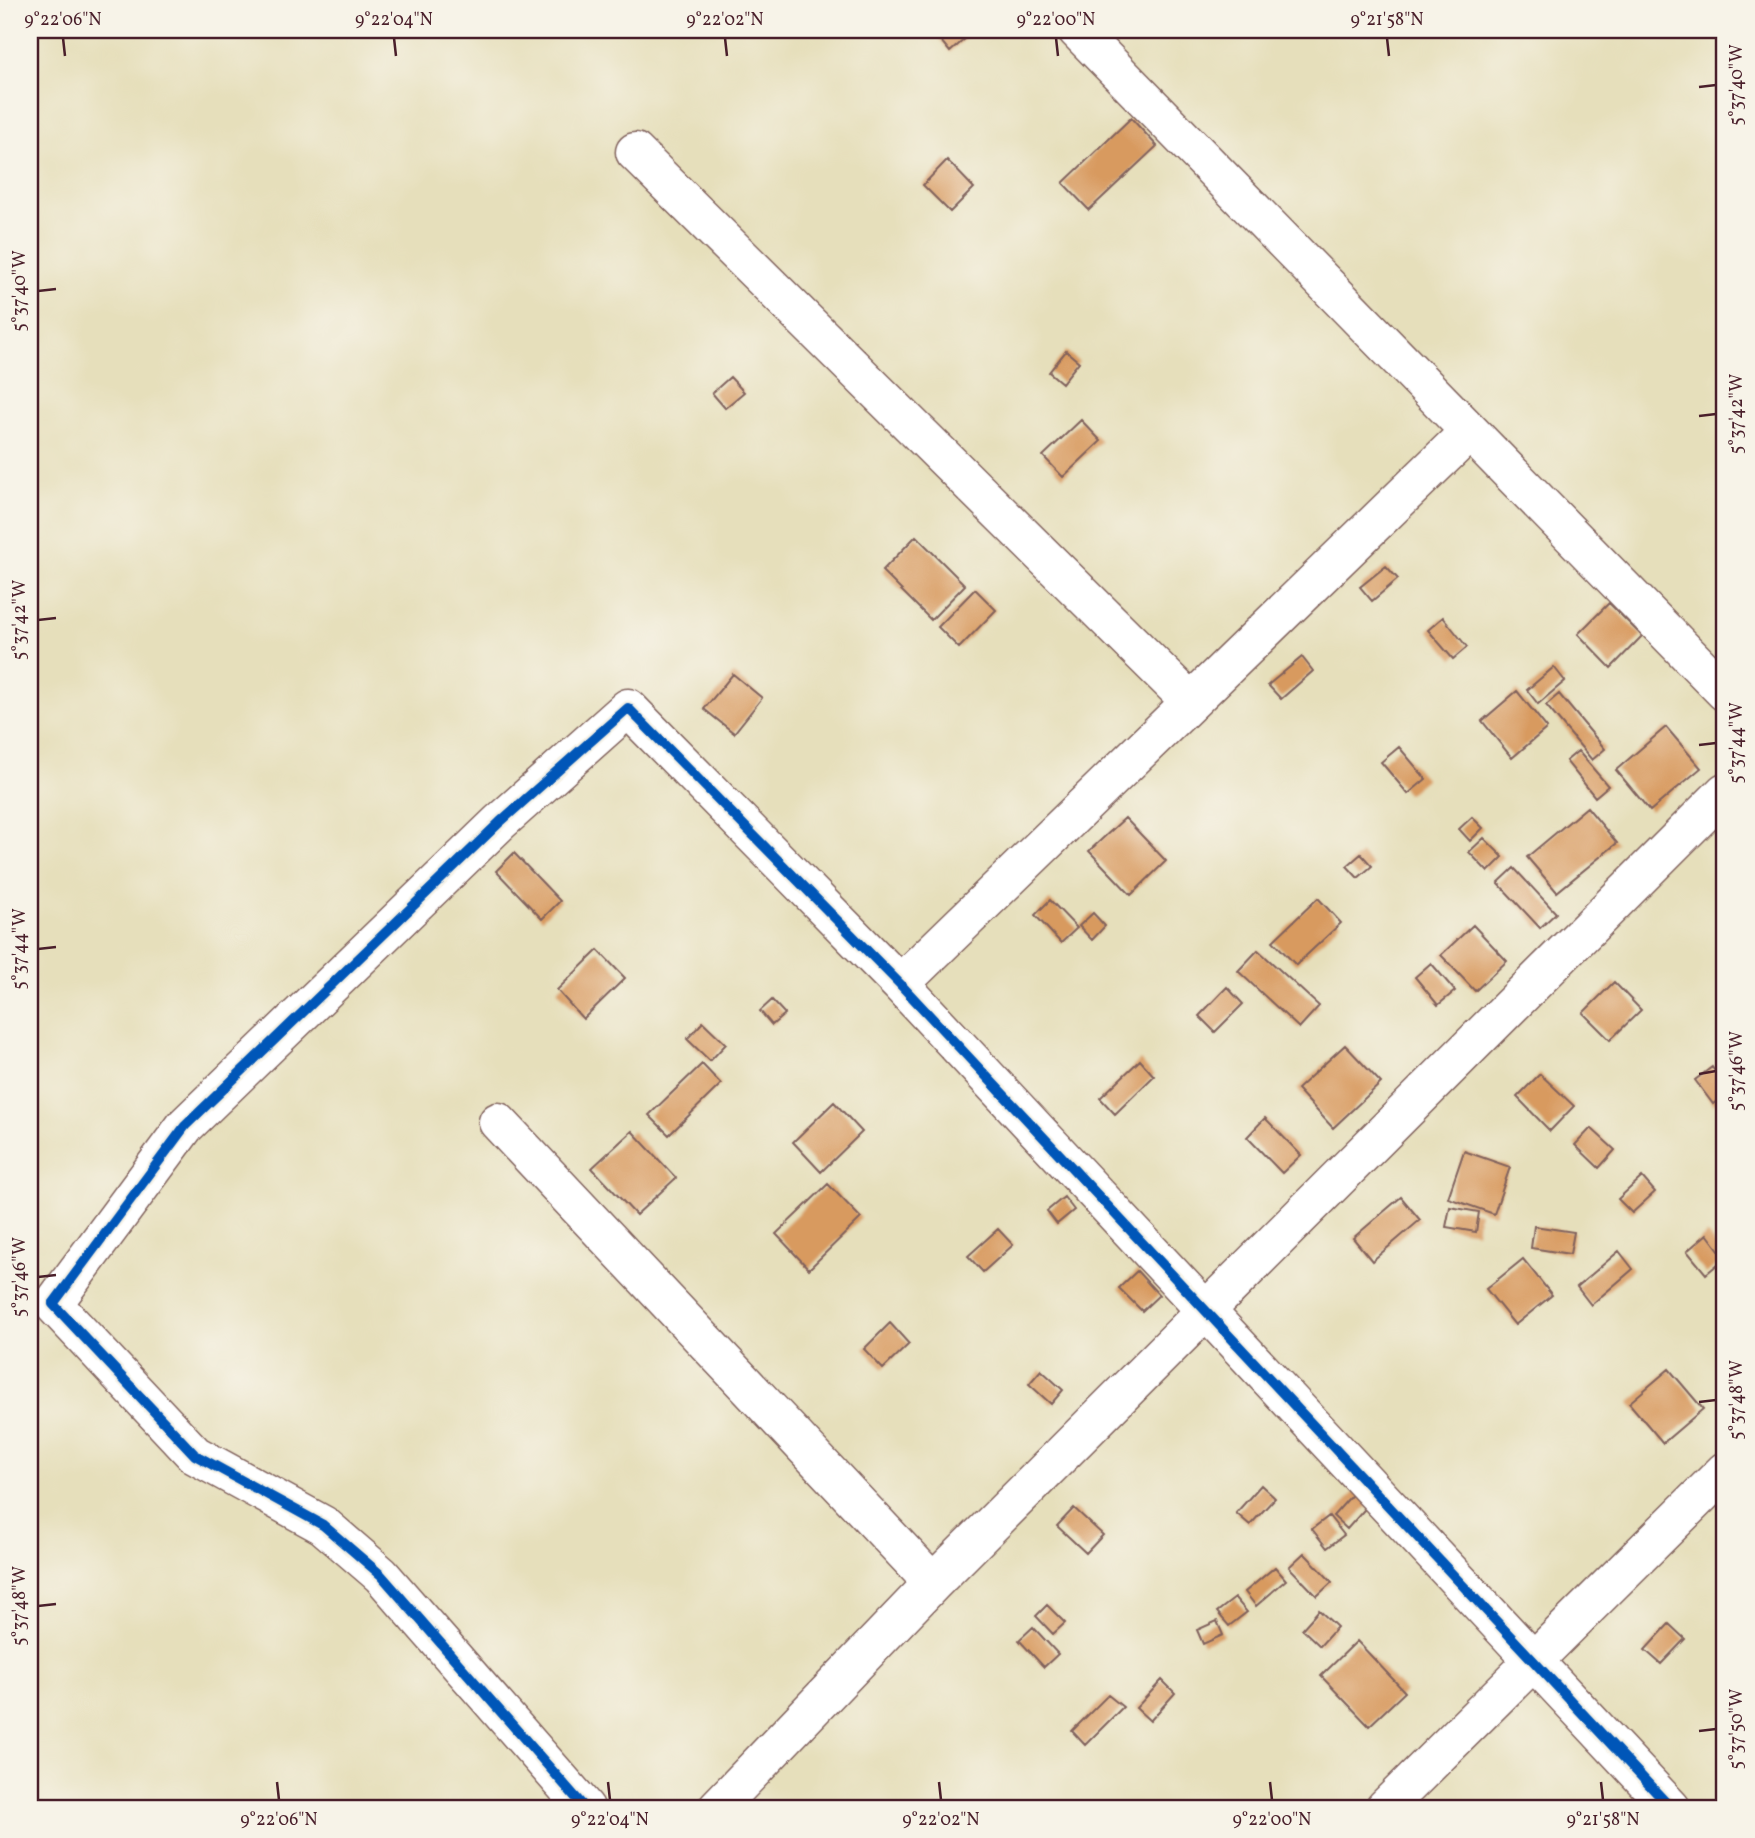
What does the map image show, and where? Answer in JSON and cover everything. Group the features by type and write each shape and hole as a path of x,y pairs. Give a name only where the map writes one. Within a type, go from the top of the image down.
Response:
{"street":[{"path":"1077,30 1725,692"},
{"path":"635,152 1190,701"},
{"path":"900,984 1469,432"},
{"path":"585,1808 381,1575 323,1525 195,1455 53,1304 186,1126 500,822 628,708 900,984 1671,1808"},
{"path":"717,1808 933,1583 1725,792"},
{"path":"498,1122 933,1583"},
{"path":"1385,1808 1725,1471"}],"building":[{"path":"932,30 975,30 950,52"},
{"path":"1131,118 1157,146 1089,210 1063,183"},
{"path":"947,160 974,188 950,212 923,185"},
{"path":"1066,351 1079,362 1062,383 1049,372"},
{"path":"730,377 744,392 725,408 712,393"},
{"path":"1081,420 1101,441 1063,477 1043,456"},
{"path":"916,536 965,585 931,620 882,571"},
{"path":"1386,566 1398,579 1372,601 1360,587"},
{"path":"975,589 996,610 959,648 938,627"},
{"path":"1609,603 1642,636 1611,668 1578,634"},
{"path":"1443,617 1467,647 1453,659 1428,630"},
{"path":"1302,657 1313,671 1281,699 1268,685"},
{"path":"1554,667 1565,681 1538,704 1527,690"},
{"path":"733,674 762,698 734,733 704,709"},
{"path":"1517,691 1547,728 1512,758 1482,721"},
{"path":"1559,694 1605,749 1592,760 1546,705"},
{"path":"1666,727 1701,768 1650,811 1616,770"},
{"path":"1399,747 1426,779 1408,794 1381,762"},
{"path":"1578,751 1608,786 1595,797 1566,761"},
{"path":"1587,807 1617,843 1557,892 1527,857"},
{"path":"1472,817 1483,828 1470,841 1459,829"},
{"path":"1125,818 1166,861 1131,895 1089,851"},
{"path":"1484,838 1503,857 1488,872 1469,852"},
{"path":"514,853 560,901 542,919 496,871"},
{"path":"1361,854 1372,866 1358,878 1347,866"},
{"path":"1514,868 1556,913 1540,928 1498,883"},
{"path":"1318,898 1341,923 1296,965 1273,941"},
{"path":"1050,900 1077,928 1061,943 1035,915"},
{"path":"1093,913 1105,926 1092,940 1079,926"},
{"path":"1473,925 1507,961 1475,991 1441,955"},
{"path":"598,950 625,978 583,1019 557,990"},
{"path":"1258,950 1319,1006 1299,1028 1238,971"},
{"path":"1431,963 1455,991 1438,1005 1415,977"},
{"path":"1614,982 1641,1010 1610,1040 1583,1013"},
{"path":"1227,987 1243,1004 1215,1032 1199,1016"},
{"path":"772,1000 785,1014 772,1025 760,1011"},
{"path":"703,1022 726,1044 710,1061 687,1039"},
{"path":"1345,1045 1381,1083 1333,1128 1297,1089"},
{"path":"1140,1060 1154,1076 1115,1114 1100,1098"},
{"path":"702,1064 721,1084 669,1135 649,1115"},
{"path":"1712,1067 1725,1086 1725,1095 1713,1104 1695,1080"},
{"path":"1540,1074 1574,1106 1550,1131 1517,1097"},
{"path":"834,1102 862,1132 821,1172 793,1142"},
{"path":"1265,1118 1301,1155 1282,1173 1247,1137"},
{"path":"1591,1128 1615,1150 1599,1168 1575,1145"},
{"path":"632,1131 676,1178 636,1215 592,1168"},
{"path":"1464,1151 1510,1167 1494,1214 1448,1198"},
{"path":"1642,1177 1655,1192 1632,1213 1618,1199"},
{"path":"828,1184 861,1218 809,1269 776,1234"},
{"path":"1064,1197 1074,1210 1057,1224 1047,1211"},
{"path":"1401,1197 1420,1220 1372,1261 1353,1238"},
{"path":"1450,1207 1479,1212 1476,1232 1446,1227"},
{"path":"1534,1226 1574,1232 1570,1254 1531,1248"},
{"path":"998,1229 1013,1245 983,1272 968,1256"},
{"path":"1707,1234 1725,1258 1706,1274 1687,1251"},
{"path":"1619,1251 1633,1269 1591,1305 1577,1287"},
{"path":"1523,1259 1552,1295 1515,1325 1486,1289"},
{"path":"1137,1271 1159,1295 1142,1311 1119,1288"},
{"path":"890,1323 909,1344 883,1369 864,1349"},
{"path":"1669,1369 1703,1409 1663,1443 1629,1403"},
{"path":"1041,1370 1063,1390 1051,1404 1029,1384"},
{"path":"1261,1485 1275,1498 1250,1525 1236,1513"},
{"path":"1357,1489 1371,1502 1347,1529 1333,1516"},
{"path":"1074,1508 1103,1535 1086,1553 1057,1526"},
{"path":"1329,1516 1344,1535 1327,1548 1312,1529"},
{"path":"1304,1553 1332,1582 1317,1596 1289,1567"},
{"path":"1275,1567 1286,1580 1256,1606 1245,1592"},
{"path":"1235,1598 1247,1612 1229,1626 1217,1612"},
{"path":"1047,1605 1065,1623 1053,1634 1036,1616"},
{"path":"1319,1610 1337,1627 1320,1646 1302,1629"},
{"path":"1217,1621 1223,1635 1203,1644 1197,1630"},
{"path":"1669,1624 1685,1639 1661,1664 1645,1650"},
{"path":"1033,1627 1058,1654 1044,1667 1019,1640"},
{"path":"1357,1641 1405,1692 1369,1726 1321,1676"},
{"path":"1162,1680 1175,1693 1150,1721 1136,1708"},
{"path":"1108,1695 1123,1707 1085,1745 1072,1731"}],"cycle path":[{"path":"585,1808 381,1575 323,1525 195,1455 53,1304 185,1126 500,822 628,708 900,984 1671,1808"}]}
